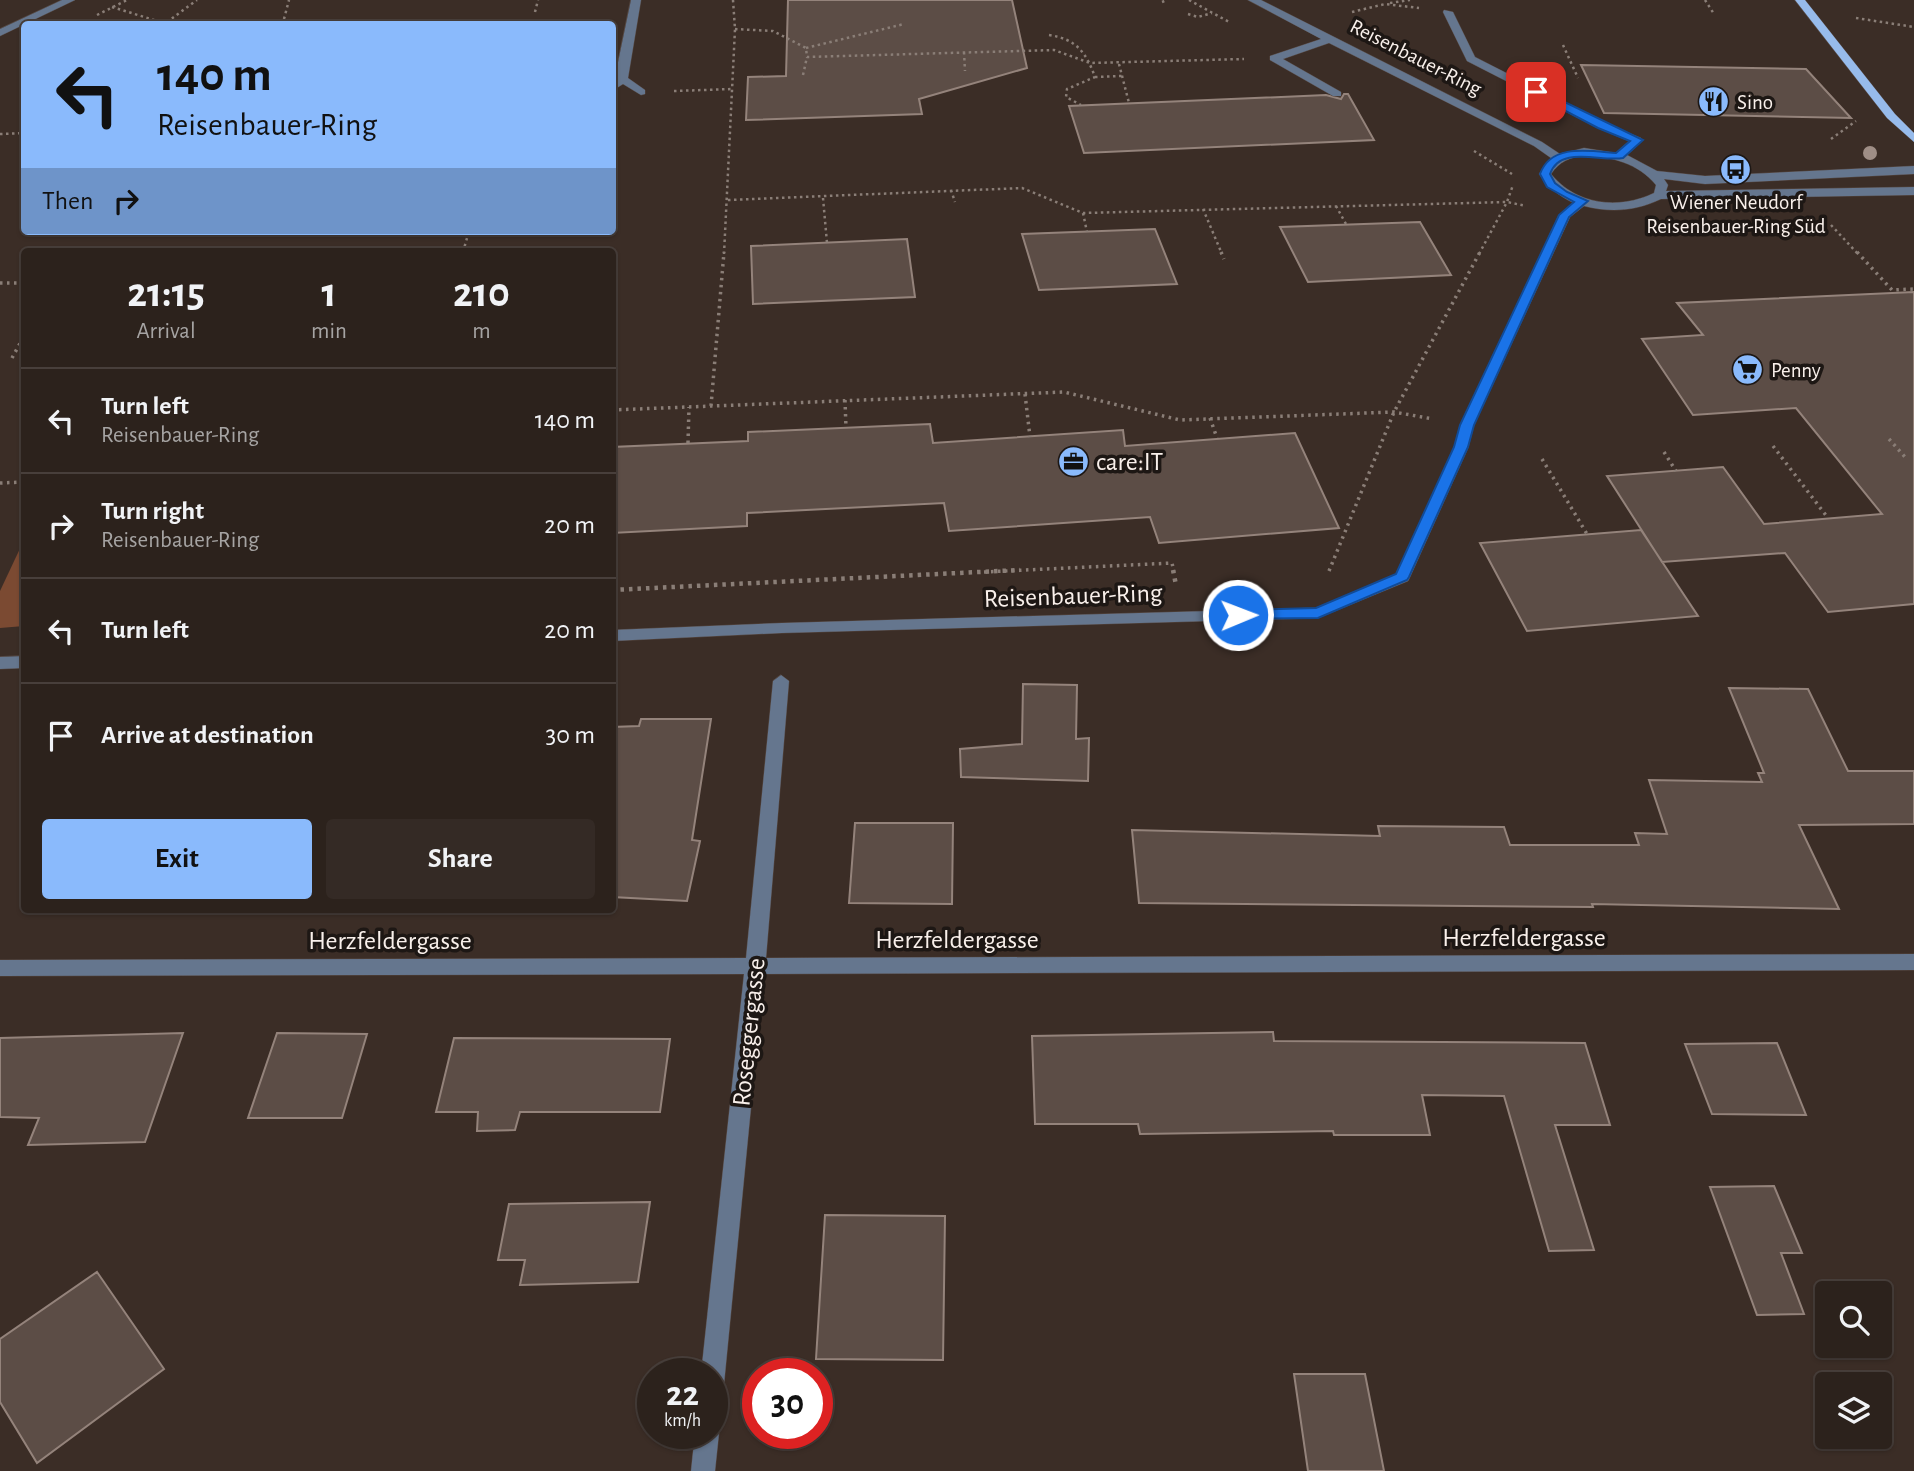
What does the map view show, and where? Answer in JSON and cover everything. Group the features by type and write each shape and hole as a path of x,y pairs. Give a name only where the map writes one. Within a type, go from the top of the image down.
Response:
{"main road":[{"path":"1800,0 1891,116 1914,139"}],"street":[{"path":"25,21 70,0"},
{"path":"616,84 622,79 636,0"},
{"name":"Reisenbauer-Ring","path":"1253,0 1538,144 1558,158"},
{"path":"1448,12 1471,58 1602,126 1637,140 1619,156"},
{"path":"0,33 21,23"},
{"path":"1274,58 1330,39"},
{"path":"1274,58 1337,94"},
{"path":"622,79 641,92"},
{"path":"1659,195 1662,185 1657,175 1641,164 1619,156 1586,153 1558,158 1548,165 1545,174 1557,189 1582,201 1608,206 1632,206 1648,202 1659,195 1914,191"},
{"path":"1657,175 1718,179 1914,170"},
{"name":"Reisenbauer-Ring","path":"616,636 782,628 1318,613 1402,577 1461,447 1467,425 1565,215 1582,201"},
{"path":"0,663 21,662"},
{"name":"Roseggergasse","path":"715,1358 781,681"},
{"name":"Herzfeldergasse","path":"0,968 1914,962"},
{"path":"703,1471 705,1449"}],"path":[{"path":"170,21 197,0"},
{"path":"284,19 289,0"},
{"path":"536,12 538,0"},
{"path":"711,406 728,200 735,29 733,0"},
{"path":"1162,2 1167,0"},
{"path":"1189,0 1286,53"},
{"path":"1330,39 1346,14 1410,0"},
{"path":"1705,0 1714,14"},
{"path":"1385,4 1448,12"},
{"path":"112,7 160,21"},
{"path":"1188,14 1198,17 1213,13"},
{"path":"1848,17 1914,27"},
{"path":"735,29 773,32 806,48 904,24"},
{"path":"1049,35 1067,37 1080,45 1095,77"},
{"path":"803,75 806,48"},
{"path":"807,58 1054,50 1090,63 1274,58"},
{"path":"964,52 965,71"},
{"path":"1119,64 1129,103"},
{"path":"1081,105 1066,97 1068,89 1095,77 1122,76"},
{"path":"690,91 733,89"},
{"path":"1831,139 1863,116"},
{"path":"0,134 21,133"},
{"path":"1328,572 1394,412 1512,192 1514,175 1470,149"},
{"path":"728,200 1022,188 1083,213 1507,202"},
{"path":"951,190 956,202"},
{"path":"823,198 827,243"},
{"path":"1336,206 1346,224"},
{"path":"1203,209 1224,260"},
{"path":"1083,213 1087,232"},
{"path":"1827,221 1892,290 1914,289"},
{"path":"0,283 21,282"},
{"path":"12,358 21,342"},
{"path":"616,410 1064,392 1180,420 1394,412"},
{"path":"1025,394 1030,436"},
{"path":"845,400 846,428"},
{"path":"688,443 689,407"},
{"path":"1210,418 1217,439"},
{"path":"1889,439 1905,457"},
{"path":"1773,446 1828,519"},
{"path":"1664,452 1676,471"},
{"path":"1542,459 1587,534"},
{"path":"0,484 21,482"},
{"path":"616,590 1172,563 1178,594"}],"shaded area":[{"path":"21,546 21,626 0,628 0,591"}],"building":[{"path":"788,0 1012,0 1027,68 919,99 922,114 746,120 748,77 786,76"},
{"path":"1581,65 1806,69 1851,118 1604,113"},
{"path":"1344,94 1348,94 1374,140 1084,153 1069,106 1326,95 1341,99"},
{"path":"1420,222 1451,275 1308,282 1280,227"},
{"path":"1155,229 1177,284 1039,290 1022,234"},
{"path":"907,239 915,297 753,304 751,246"},
{"path":"1914,292 1914,604 1828,612 1785,553 1662,562 1607,476 1723,467 1764,524 1882,514 1796,408 1693,415 1642,339 1703,335 1677,303"},
{"path":"930,424 933,443 1123,430 1125,446 1295,433 1339,528 1159,543 1150,517 949,531 944,503 747,513 747,526 616,533 616,447 748,441 748,432"},
{"path":"1641,530 1698,616 1527,631 1480,543"},
{"path":"1023,684 1077,685 1076,739 1089,738 1088,781 961,777 960,749 1022,744"},
{"path":"1729,688 1808,689 1848,771 1914,771 1914,824 1799,825 1839,909 1592,904 1593,907 1139,903 1132,830 1380,836 1378,826 1504,827 1510,845 1639,845 1635,833 1667,834 1649,780 1762,782 1758,773 1764,773"},
{"path":"641,719 711,719 692,840 700,841 687,901 616,897 616,727 639,726"},
{"path":"855,823 953,823 952,904 849,903"},
{"path":"1273,1032 1274,1041 1585,1043 1610,1125 1555,1125 1594,1250 1549,1251 1504,1096 1422,1095 1430,1135 1334,1135 1333,1131 1140,1134 1138,1124 1035,1124 1032,1036"},
{"path":"183,1033 145,1142 28,1145 39,1118 0,1117 0,1038"},
{"path":"277,1033 367,1034 342,1118 248,1118"},
{"path":"454,1038 670,1039 660,1112 520,1112 515,1130 477,1131 478,1112 436,1112"},
{"path":"1777,1043 1806,1115 1712,1114 1685,1044"},
{"path":"1774,1186 1802,1253 1781,1253 1804,1314 1757,1315 1710,1187"},
{"path":"650,1202 638,1282 520,1285 525,1260 498,1260 509,1204"},
{"path":"825,1215 945,1216 943,1360 816,1358"},
{"path":"97,1272 164,1369 37,1463 0,1402 0,1339"},
{"path":"1294,1374 1365,1374 1384,1471 1308,1471"}],"place":[{"name":"Sino","path":"1714,102"},
{"name":"Wiener Neudorf Reisenbauer-Ring Süd","path":"1736,170"},
{"name":"Penny","path":"1748,370"},
{"name":"care:IT","path":"1073,461"}],"route":[{"path":"1238,615 1318,613 1402,577 1461,447 1467,425 1565,215 1582,201 1551,185 1545,174 1548,165 1558,158 1575,153 1619,156 1637,140 1602,126 1536,92"}]}
